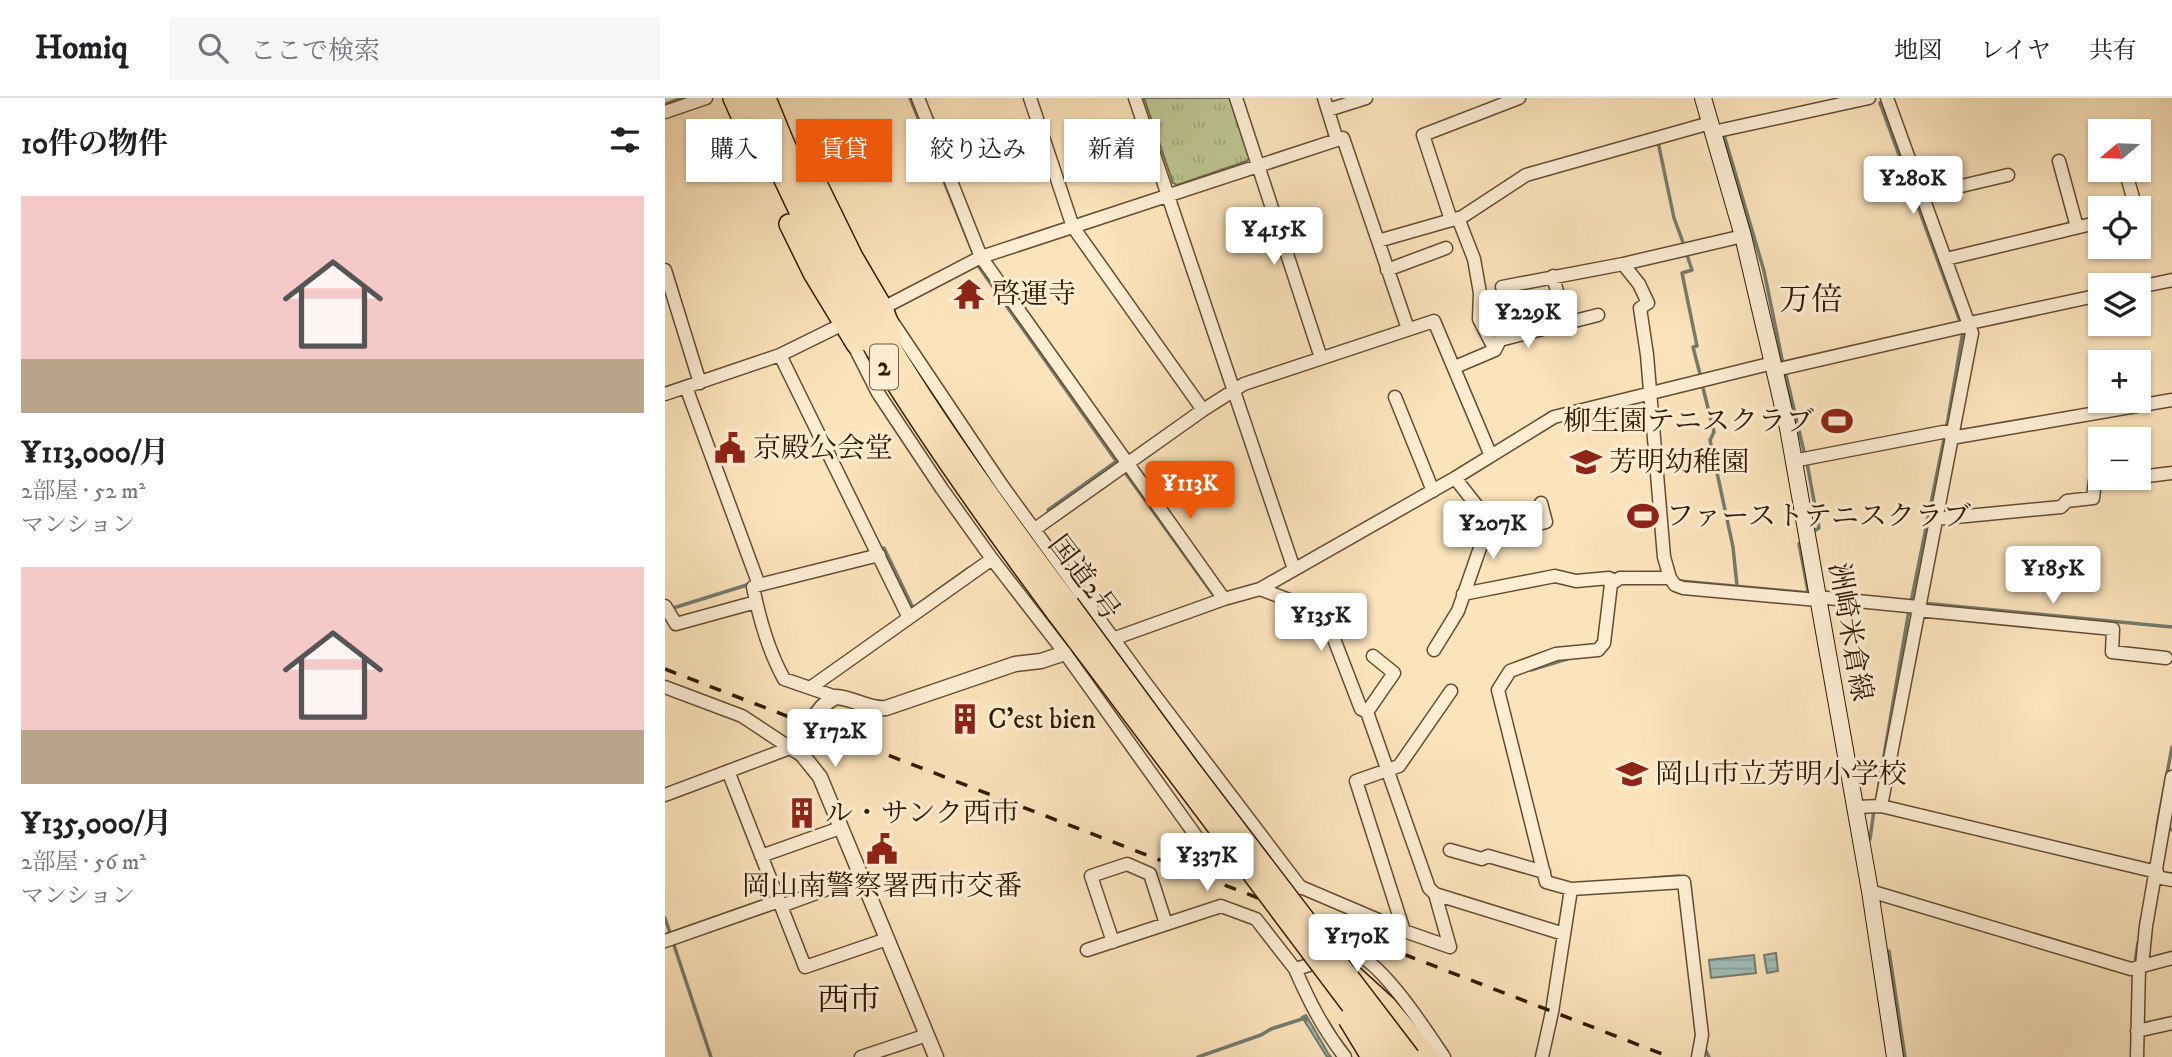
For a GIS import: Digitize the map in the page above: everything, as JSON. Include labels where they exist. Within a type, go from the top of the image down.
[{"type":"highway","points":[[733,98],[813,273],[843,324],[945,477],[999,536]]},
{"type":"highway","name":"国道2号","points":[[749,98],[804,225],[864,334],[945,461],[999,536],[1063,609],[1191,770],[1410,1057]]},
{"type":"highway","name":"国道2号","points":[[766,98],[817,216],[881,334],[917,392],[1170,767],[1390,1057]]},
{"type":"highway","points":[[779,98],[810,172],[853,257],[883,308],[917,392]]},
{"type":"highway","points":[[1307,945],[1329,989],[1371,1057]]},
{"type":"highway","points":[[1343,966],[1387,1006],[1429,1057]]},
{"type":"main road","name":"洲崎米倉線","points":[[1703,98],[1779,367],[1801,459],[1818,598],[1870,891],[1895,1057]]},
{"type":"street","points":[[665,112],[706,98]]},
{"type":"street","points":[[918,98],[978,259],[1123,465],[1224,599]]},
{"type":"street","points":[[1030,98],[1073,228],[1203,410]]},
{"type":"street","points":[[1135,98],[1294,569]]},
{"type":"street","points":[[1236,98],[1321,358]]},
{"type":"street","points":[[1337,140],[1326,104],[1366,98]]},
{"type":"street","points":[[1495,350],[1479,319],[1480,293],[1474,259],[1454,219],[1423,135],[1519,98]]},
{"type":"street","points":[[1378,240],[1454,219],[1526,175],[1712,127],[1868,98]]},
{"type":"street","points":[[1877,806],[1935,519],[1949,433],[1972,333],[1966,325],[1946,259],[1887,98]]},
{"type":"street","points":[[1301,888],[1114,639],[988,464],[883,308],[978,259],[1343,138],[1408,330]]},
{"type":"street","points":[[2059,161],[2077,227]]},
{"type":"street","points":[[1923,195],[2008,175]]},
{"type":"street","points":[[1946,259],[2088,225]]},
{"type":"street","points":[[1502,287],[1623,264],[1743,236]]},
{"type":"street","points":[[1387,270],[1446,248]]},
{"type":"street","points":[[1623,264],[1639,284],[1648,303],[1640,308],[1647,355],[1664,557],[1672,580]]},
{"type":"street","points":[[665,270],[700,383]]},
{"type":"street","points":[[1553,276],[1565,323]]},
{"type":"street","points":[[2151,285],[2172,281]]},
{"type":"street","points":[[877,552],[758,583],[753,587],[778,668],[784,679],[876,709],[886,708],[1014,664],[1041,661],[1114,639],[1224,599],[1260,589],[1433,491],[1554,417],[2088,298]]},
{"type":"street","points":[[1455,367],[1495,350],[1500,340],[1598,316]]},
{"type":"street","points":[[1035,529],[1123,465],[1244,384],[1434,321],[1491,456]]},
{"type":"street","points":[[665,394],[780,355],[843,324],[878,393],[992,559],[1065,653],[1206,849],[1450,947],[1435,894]]},
{"type":"street","points":[[780,355],[908,617]]},
{"type":"street","points":[[685,387],[758,583]]},
{"type":"street","points":[[1395,397],[1433,491]]},
{"type":"street","points":[[1801,459],[1949,433],[2172,400]]},
{"type":"street","points":[[2151,476],[2172,473]]},
{"type":"street","points":[[1434,650],[1458,611],[1488,525],[1484,515],[1455,478]]},
{"type":"street","points":[[1935,519],[2061,507],[2067,501],[2093,498],[2094,490]]},
{"type":"street","points":[[1483,538],[1546,522],[1541,503]]},
{"type":"street","points":[[810,688],[992,559]]},
{"type":"street","points":[[1463,594],[1555,576],[1576,581],[1609,578],[1615,581]]},
{"type":"street","points":[[1698,1057],[1702,1035],[1684,882],[1571,890],[1546,882],[1498,690],[1510,671],[1556,654],[1598,650],[1604,643],[1611,584],[1620,578],[1672,580],[1683,588],[1916,606],[2113,629],[2112,652],[2166,658]]},
{"type":"street","points":[[1260,589],[1324,613],[1361,709],[1367,712],[1429,888],[1435,894],[1564,934]]},
{"type":"street","points":[[667,609],[676,624],[756,602]]},
{"type":"street","points":[[1367,712],[1394,673],[1373,656]]},
{"type":"street","points":[[665,687],[742,716],[804,757],[820,777],[936,1057]]},
{"type":"street","points":[[1404,930],[1356,781],[1399,766],[1451,691]]},
{"type":"street","points":[[804,757],[808,732],[816,712],[836,697]]},
{"type":"street","points":[[665,795],[790,748]]},
{"type":"street","points":[[728,771],[805,967],[887,939]]},
{"type":"street","points":[[2137,1057],[2141,967],[2146,926],[2153,873],[2169,809],[2172,777]]},
{"type":"street","points":[[1855,807],[1877,806],[2153,873],[2172,880]]},
{"type":"street","points":[[761,856],[840,828]]},
{"type":"street","points":[[1450,850],[1482,859],[1488,856],[1544,872]]},
{"type":"street","points":[[1113,942],[1091,876],[1127,864],[1150,874],[1166,924]]},
{"type":"street","points":[[670,940],[860,877]]},
{"type":"street","points":[[1542,1057],[1552,1012],[1571,890]]},
{"type":"street","points":[[1870,891],[2131,969],[2172,958]]},
{"type":"street","points":[[1087,950],[1221,906],[1257,919],[1295,969],[1314,1012],[1345,1057]]},
{"type":"street","points":[[1295,969],[1353,954],[1372,962],[1444,1057]]},
{"type":"street","points":[[2137,1031],[2172,1023]]},
{"type":"street","points":[[862,1057],[927,1035]]},
{"type":"green space","points":[[1144,98],[1230,98],[1250,157],[1247,161],[1177,185],[1173,183],[1160,145],[1160,119],[1151,119]]},
{"type":"water","points":[[1776,953],[1778,971],[1767,973],[1764,955]]},
{"type":"water","points":[[1754,955],[1756,973],[1711,978],[1709,960]]},
{"type":"water","points":[[1306,1015],[1331,1057],[1327,1057],[1302,1017]]},
{"type":"waterway","points":[[665,104],[682,98]]},
{"type":"waterway","points":[[910,98],[979,267],[1119,465]]},
{"type":"waterway","points":[[1880,103],[1961,324]]},
{"type":"waterway","points":[[1724,135],[1764,271],[1783,364]]},
{"type":"waterway","points":[[1658,142],[1674,218],[1684,245]]},
{"type":"waterway","points":[[1686,252],[1692,270],[1682,273],[1697,346],[1693,347],[1700,374]]},
{"type":"waterway","points":[[1911,602],[1963,331]]},
{"type":"waterway","points":[[1785,371],[1805,456]]},
{"type":"waterway","points":[[1703,388],[1714,432],[1710,440],[1733,547],[1737,586]]},
{"type":"waterway","points":[[1048,510],[1117,461]]},
{"type":"waterway","points":[[1807,463],[1819,528],[1816,530]]},
{"type":"waterway","points":[[1124,471],[1212,593]]},
{"type":"waterway","points":[[1801,542],[1799,544],[1808,591]]},
{"type":"waterway","points":[[880,549],[884,548],[913,608],[969,568]]},
{"type":"waterway","points":[[1680,581],[1811,593]]},
{"type":"waterway","points":[[670,609],[750,584]]},
{"type":"waterway","points":[[1922,603],[2172,627]]},
{"type":"waterway","points":[[1876,802],[1909,610]]},
{"type":"waterway","points":[[1531,670],[1567,659]]},
{"type":"waterway","points":[[2159,828],[2157,827],[2172,747]]},
{"type":"waterway","points":[[1870,839],[1874,810]]},
{"type":"waterway","points":[[1653,878],[1679,876]]},
{"type":"waterway","points":[[665,918],[711,1057]]},
{"type":"waterway","points":[[2135,963],[2138,943]]},
{"type":"waterway","points":[[1889,951],[1905,1057]]},
{"type":"waterway","points":[[1198,1057],[1271,1029],[1305,1018],[1306,1020]]},
{"type":"waterway","points":[[1706,1051],[1709,1057]]},
{"type":"railway","points":[[665,669],[1670,1057]]},
{"type":"place","name":"啓運寺","points":[[969,294]]},
{"type":"place","name":"柳生園テニスクラブ","points":[[1837,421]]},
{"type":"place","name":"京殿公会堂","points":[[730,448]]},
{"type":"place","name":"芳明幼稚園","points":[[1586,462]]},
{"type":"place","name":"ファーストテニスクラブ","points":[[1643,516]]},
{"type":"place","name":"C'est bien","points":[[965,719]]},
{"type":"place","name":"岡山市立芳明小学校","points":[[1632,774]]},
{"type":"place","name":"ル・サンク西市","points":[[802,813]]},
{"type":"place","name":"岡山南警察署西市交番","points":[[882,849]]},
{"type":"district","name":"万倍","points":[[1811,301]]},
{"type":"district","name":"西市","points":[[849,1001]]}]
